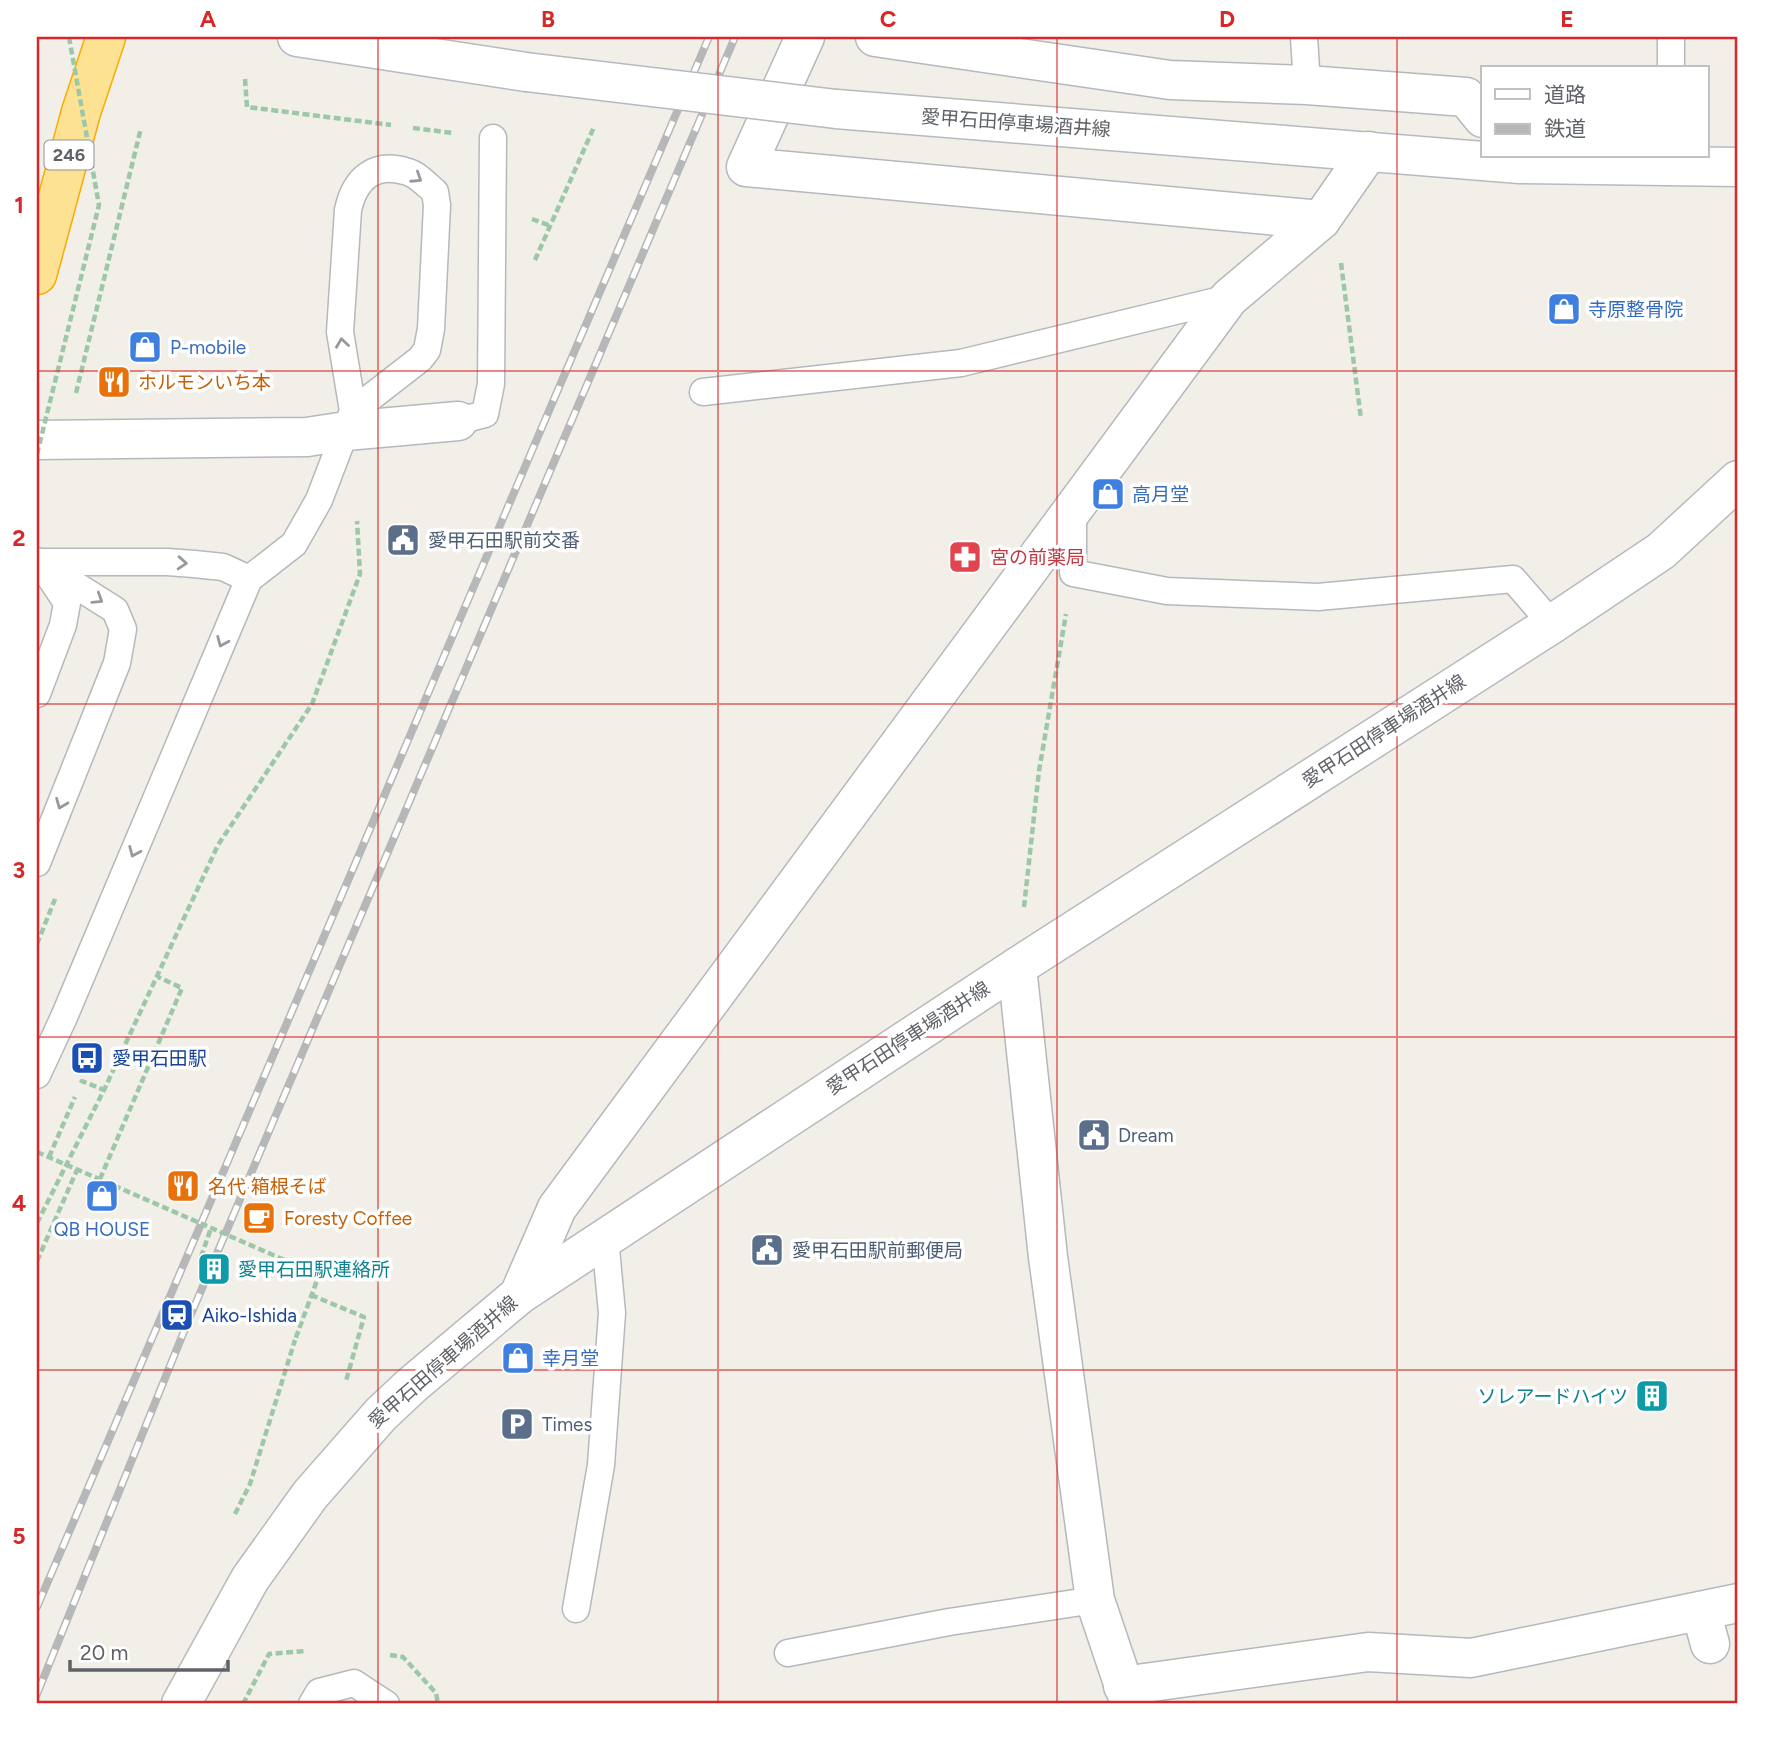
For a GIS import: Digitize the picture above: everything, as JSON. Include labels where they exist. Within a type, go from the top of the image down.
[{"type":"highway","name":"246","points":[[37,275],[81,112],[106,37]]},
{"type":"street","name":"愛甲石田停車場酒井線","points":[[297,37],[526,72],[836,109],[1481,158]]},
{"type":"street","points":[[805,37],[746,167],[1324,216]]},
{"type":"street","points":[[875,37],[1170,80],[1307,85],[1466,97],[1481,116]]},
{"type":"street","points":[[519,1295],[556,1208],[1229,298],[1324,216],[1369,150]]},
{"type":"street","name":"愛甲石田停車場酒井線","points":[[1487,158],[1672,161],[1738,167]]},
{"type":"street","points":[[37,440],[307,437],[349,421],[458,421]]},
{"type":"street","name":"愛甲石田停車場酒井線","points":[[181,1704],[250,1579],[310,1495],[381,1414],[519,1295],[1017,967],[1552,624],[1661,551],[1738,480]]},
{"type":"street","points":[[1017,967],[1048,1257],[1095,1600],[1127,1695],[1367,1652],[1471,1658],[1705,1627],[1738,1603]]},
{"type":"lane","points":[[1304,37],[1307,85]]},
{"type":"lane","points":[[1671,37],[1671,66]]},
{"type":"lane","points":[[458,421],[485,414],[491,384],[493,138]]},
{"type":"lane","points":[[37,1074],[64,1017],[249,579],[294,544],[319,500],[349,421],[340,332],[348,210],[352,192],[359,180],[372,173],[384,170],[410,172],[435,192],[437,205],[431,329],[427,351],[349,421]]},
{"type":"lane","points":[[703,392],[961,363],[1229,298]]},
{"type":"lane","points":[[1073,511],[1073,573],[1167,591],[1318,597],[1513,579],[1552,624]]},
{"type":"lane","points":[[38,562],[194,564],[223,567],[249,579]]},
{"type":"lane","points":[[37,694],[63,625],[67,603],[38,562]]},
{"type":"lane","points":[[37,863],[117,663],[123,629],[115,610],[38,562]]},
{"type":"lane","points":[[576,1609],[601,1465],[612,1313],[605,1238]]},
{"type":"lane","points":[[788,1653],[948,1622],[1095,1600]]},
{"type":"lane","points":[[312,1704],[318,1692],[354,1683],[384,1703]]},
{"type":"path","points":[[37,454],[99,205],[69,37]]},
{"type":"path","points":[[244,79],[247,107],[398,126]]},
{"type":"path","points":[[532,268],[598,117]]},
{"type":"path","points":[[411,127],[493,138]]},
{"type":"path","points":[[1324,216],[1336,230],[1360,419]]},
{"type":"path","points":[[1017,967],[1040,771],[1073,573]]},
{"type":"path","points":[[100,1179],[182,988],[158,977]]},
{"type":"path","points":[[49,1157],[82,1081],[104,1090]]},
{"type":"path","points":[[37,1152],[319,1275],[295,1340],[250,1484]]},
{"type":"path","points":[[37,1261],[77,1170]]},
{"type":"path","points":[[201,1256],[211,1228]]},
{"type":"path","points":[[311,1295],[364,1317]]},
{"type":"path","points":[[243,1704],[269,1654]]},
{"type":"railway","points":[[37,1607],[709,37]]},
{"type":"railway","points":[[37,1694],[189,1319],[735,37]]},
{"type":"place","name":"寺原整骨院","points":[[1564,309]]},
{"type":"place","name":"P-mobile","points":[[145,347]]},
{"type":"place","name":"ホルモンいち本","points":[[114,382]]},
{"type":"place","name":"高月堂","points":[[1108,494]]},
{"type":"place","name":"愛甲石田駅前交番","points":[[403,540]]},
{"type":"place","name":"宮の前薬局","points":[[965,557]]},
{"type":"place","name":"愛甲石田駅","points":[[87,1058]]},
{"type":"place","name":"Dream","points":[[1094,1135]]},
{"type":"place","name":"名代 箱根そば","points":[[183,1186]]},
{"type":"place","name":"QB HOUSE","points":[[102,1196]]},
{"type":"place","name":"Foresty Coffee","points":[[259,1218]]},
{"type":"place","name":"愛甲石田駅前郵便局","points":[[767,1250]]},
{"type":"place","name":"愛甲石田駅連絡所","points":[[214,1269]]},
{"type":"place","name":"Aiko-Ishida","points":[[177,1315]]},
{"type":"place","name":"幸月堂","points":[[518,1358]]},
{"type":"place","name":"ソレアードハイツ","points":[[1652,1396]]},
{"type":"place","name":"Times","points":[[517,1424]]}]
